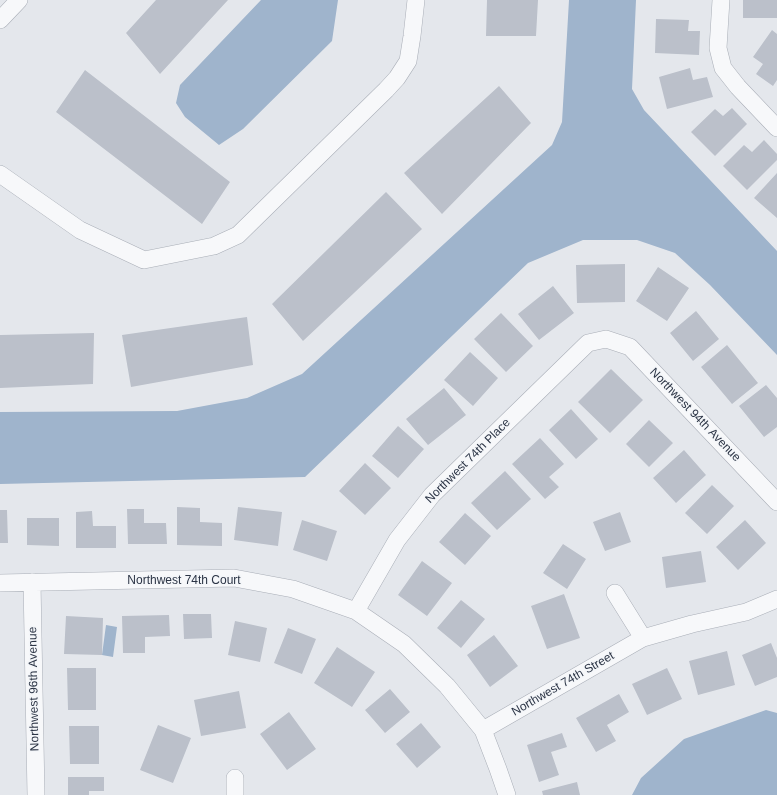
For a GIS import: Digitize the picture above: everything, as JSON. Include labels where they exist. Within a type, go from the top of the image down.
[{"type":"street","points":[[0,20],[19,0]]},
{"type":"street","points":[[0,174],[80,230],[144,260],[214,246],[238,235],[397,78],[408,61],[416,0]]},
{"type":"street","points":[[721,0],[718,48],[723,68],[738,87],[777,128]]},
{"type":"street","name":"Northwest 94th Avenue","points":[[606,339],[630,347],[777,502]]},
{"type":"street","name":"Northwest 74th Place","points":[[356,611],[397,540],[432,495],[588,343],[606,339]]},
{"type":"street","name":"Northwest 74th Court","points":[[0,583],[234,578],[293,589],[356,611],[410,650],[447,686],[483,730],[507,795]]},
{"type":"street","name":"Northwest 96th Avenue","points":[[32,582],[36,795]]},
{"type":"street","points":[[615,592],[643,638]]},
{"type":"street","name":"Northwest 74th Street","points":[[483,730],[643,638],[692,624],[746,612],[777,599]]},
{"type":"street","points":[[235,778],[235,795]]},
{"type":"water","points":[[261,0],[338,0],[332,41],[243,129],[219,145],[185,117],[176,103],[180,85]]},
{"type":"water","points":[[569,0],[636,0],[632,89],[644,110],[777,251],[777,355],[710,285],[675,253],[637,240],[583,240],[528,263],[305,477],[0,484],[0,412],[177,411],[247,398],[302,374],[552,145],[562,122]]},
{"type":"water","points":[[106,625],[117,627],[113,657],[102,655]]},
{"type":"water","points":[[766,710],[777,713],[777,795],[632,795],[641,778],[684,739]]},
{"type":"building","points":[[156,0],[228,0],[160,74],[126,33]]},
{"type":"building","points":[[487,0],[538,0],[536,36],[486,36]]},
{"type":"building","points":[[743,0],[777,0],[777,18],[743,18]]},
{"type":"building","points":[[656,19],[689,20],[688,31],[700,31],[699,55],[655,53]]},
{"type":"building","points":[[772,30],[777,34],[777,80],[773,86],[756,74],[763,64],[753,57]]},
{"type":"building","points":[[690,68],[693,80],[707,77],[713,97],[667,109],[659,77]]},
{"type":"building","points":[[85,70],[230,182],[202,224],[56,112]]},
{"type":"building","points":[[499,86],[531,123],[442,214],[404,173]]},
{"type":"building","points":[[732,108],[747,124],[715,156],[691,132],[715,109],[723,116]]},
{"type":"building","points":[[764,140],[777,154],[777,160],[747,190],[723,166],[744,145],[752,152]]},
{"type":"building","points":[[777,173],[777,218],[754,198]]},
{"type":"building","points":[[386,192],[422,229],[303,341],[272,304]]},
{"type":"building","points":[[625,264],[625,302],[577,303],[576,265]]},
{"type":"building","points":[[658,267],[689,288],[667,321],[636,301]]},
{"type":"building","points":[[553,286],[574,313],[539,340],[518,314]]},
{"type":"building","points":[[696,311],[719,339],[693,361],[670,333]]},
{"type":"building","points":[[501,313],[533,346],[506,372],[474,339]]},
{"type":"building","points":[[247,317],[253,365],[131,387],[122,335]]},
{"type":"building","points":[[94,333],[93,384],[0,388],[0,335]]},
{"type":"building","points":[[727,345],[758,383],[732,404],[701,367]]},
{"type":"building","points":[[470,352],[498,378],[473,406],[444,380]]},
{"type":"building","points":[[611,369],[643,400],[610,433],[578,402]]},
{"type":"building","points":[[766,385],[777,398],[777,427],[764,437],[739,406]]},
{"type":"building","points":[[444,388],[466,415],[428,445],[406,419]]},
{"type":"building","points":[[571,409],[598,439],[576,459],[549,430]]},
{"type":"building","points":[[649,420],[673,443],[649,467],[626,444]]},
{"type":"building","points":[[398,426],[424,449],[398,478],[372,456]]},
{"type":"building","points":[[540,438],[564,464],[549,477],[559,487],[545,499],[512,464]]},
{"type":"building","points":[[684,450],[706,475],[676,503],[653,478]]},
{"type":"building","points":[[365,463],[391,488],[365,515],[339,491]]},
{"type":"building","points":[[505,471],[531,499],[497,530],[471,503]]},
{"type":"building","points":[[712,485],[734,506],[707,534],[685,513]]},
{"type":"building","points":[[177,507],[200,508],[200,522],[222,523],[222,546],[177,545]]},
{"type":"building","points":[[238,507],[282,512],[278,546],[234,540]]},
{"type":"building","points":[[127,509],[144,509],[144,523],[166,523],[167,544],[128,544]]},
{"type":"building","points":[[0,510],[7,510],[8,543],[0,543]]},
{"type":"building","points":[[92,511],[93,526],[116,526],[116,548],[76,548],[76,512]]},
{"type":"building","points":[[620,512],[631,542],[605,551],[593,522]]},
{"type":"building","points":[[465,513],[491,536],[465,565],[439,542]]},
{"type":"building","points":[[27,518],[59,518],[59,546],[27,545]]},
{"type":"building","points":[[302,520],[337,531],[327,561],[293,550]]},
{"type":"building","points":[[745,520],[766,543],[738,570],[716,547]]},
{"type":"building","points":[[563,544],[586,559],[567,589],[543,573]]},
{"type":"building","points":[[701,551],[706,582],[666,588],[662,557]]},
{"type":"building","points":[[422,561],[452,583],[427,616],[398,595]]},
{"type":"building","points":[[564,594],[580,638],[547,649],[531,606]]},
{"type":"building","points":[[461,600],[485,619],[461,648],[437,628]]},
{"type":"building","points":[[183,614],[211,614],[212,638],[184,639]]},
{"type":"building","points":[[169,615],[170,636],[145,637],[145,653],[123,653],[122,616]]},
{"type":"building","points":[[66,616],[103,618],[102,655],[64,654]]},
{"type":"building","points":[[235,621],[267,628],[260,662],[228,655]]},
{"type":"building","points":[[288,628],[316,639],[302,674],[274,663]]},
{"type":"building","points":[[494,635],[518,666],[490,687],[467,655]]},
{"type":"building","points":[[771,643],[777,658],[777,677],[755,686],[742,655]]},
{"type":"building","points":[[337,647],[375,672],[352,707],[314,683]]},
{"type":"building","points":[[727,651],[735,685],[698,695],[689,661]]},
{"type":"building","points":[[67,668],[96,668],[96,710],[68,710]]},
{"type":"building","points":[[667,668],[682,699],[647,715],[632,684]]},
{"type":"building","points":[[390,689],[410,712],[385,733],[365,710]]},
{"type":"building","points":[[239,691],[246,728],[201,736],[194,700]]},
{"type":"building","points":[[619,694],[629,712],[607,725],[616,741],[596,752],[576,718]]},
{"type":"building","points":[[289,712],[316,749],[287,770],[260,734]]},
{"type":"building","points":[[421,723],[441,747],[417,768],[396,744]]},
{"type":"building","points":[[158,725],[191,738],[173,783],[140,770]]},
{"type":"building","points":[[69,726],[99,726],[99,764],[70,764]]},
{"type":"building","points":[[562,733],[567,747],[551,752],[559,775],[539,782],[527,745]]},
{"type":"building","points":[[68,777],[104,777],[104,791],[89,791],[89,795],[68,795]]},
{"type":"building","points":[[577,782],[580,795],[543,795],[542,791]]}]
